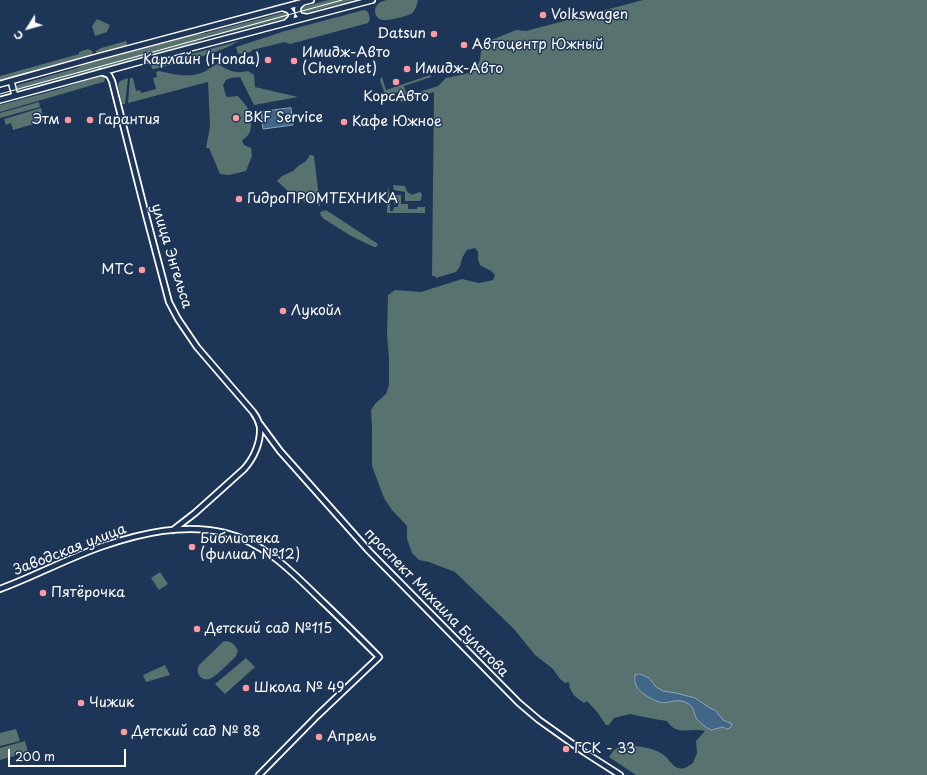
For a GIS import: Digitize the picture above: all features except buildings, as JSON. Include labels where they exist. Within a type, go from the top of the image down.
[{"type":"main road","points":[[0,100],[372,0]]},
{"type":"main road","points":[[309,1],[299,6],[297,11],[300,16],[303,17],[312,16]]},
{"type":"main road","points":[[0,84],[309,1]]},
{"type":"main road","points":[[277,9],[287,8],[292,14],[289,21],[280,25]]},
{"type":"main road","points":[[11,81],[15,96]]},
{"type":"street","name":"улица Энгельса","points":[[101,72],[109,75],[112,81],[156,256],[167,295],[173,310],[197,347],[253,412],[258,422]]},
{"type":"street","name":"Заводская улица","points":[[173,530],[201,508],[238,475],[253,458],[260,426],[258,422]]},
{"type":"street","name":"проспект Михаила Булатова","points":[[258,422],[280,451],[369,551],[519,703],[539,720],[620,775]]},
{"type":"street","name":"Заводская улица","points":[[0,589],[103,546],[144,535],[173,530],[194,529],[226,533],[268,552],[296,576],[379,657],[317,716],[259,775]]},
{"type":"green space","points":[[328,0],[354,0],[305,13],[301,12],[300,10],[303,7]]},
{"type":"green space","points":[[387,0],[418,0],[416,8],[411,14],[383,20],[376,16],[375,11],[380,2]]},
{"type":"green space","points":[[643,0],[927,0],[927,775],[636,775],[609,757],[613,751],[621,745],[652,749],[663,755],[676,767],[682,768],[693,763],[697,753],[696,741],[705,731],[675,729],[667,721],[630,714],[614,718],[609,725],[606,725],[587,701],[584,703],[578,699],[570,689],[569,682],[565,683],[553,669],[535,655],[514,629],[455,572],[429,562],[419,560],[412,553],[407,539],[407,526],[392,510],[384,498],[372,466],[371,410],[386,394],[389,385],[387,335],[388,295],[395,290],[421,292],[462,279],[479,283],[493,280],[495,275],[480,265],[478,252],[475,248],[467,250],[456,272],[436,278],[435,276],[432,276],[434,92],[401,102],[398,92],[387,95],[385,94],[380,80],[381,78],[382,77],[386,90],[430,75],[431,77],[404,86],[407,96],[438,86],[446,78],[472,71],[477,67],[480,60],[481,51],[489,41],[516,30],[526,31]]},
{"type":"green space","points":[[365,10],[368,12],[370,19],[368,23],[290,44],[285,42],[252,50],[251,52],[238,54],[236,47],[285,31]]},
{"type":"green space","points":[[285,12],[288,14],[287,18],[207,38],[163,53],[88,73],[78,74],[19,90],[16,88],[18,85],[77,68],[84,64],[191,35],[206,33]]},
{"type":"green space","points":[[97,19],[110,25],[107,32],[95,36],[92,26]]},
{"type":"green space","points":[[126,41],[128,47],[98,55],[96,53],[96,51],[101,48]]},
{"type":"green space","points":[[239,41],[209,54],[152,69],[151,65]]},
{"type":"green space","points":[[88,49],[93,53],[90,57],[0,82],[0,76],[79,54],[79,52]]},
{"type":"green space","points":[[218,64],[233,71],[248,71],[254,75],[255,87],[298,97],[254,105],[240,77],[226,80],[223,85],[226,96],[238,96],[249,111],[251,119],[251,130],[242,141],[244,145],[251,148],[252,156],[246,171],[229,175],[220,174],[209,148],[206,148],[210,127],[208,82],[128,103],[130,78],[133,78],[136,91],[140,90],[141,93],[156,89],[153,78],[157,77],[156,72],[159,71],[180,75],[190,75],[203,72]]},
{"type":"green space","points":[[101,76],[105,79],[104,82],[0,112],[0,105]]},
{"type":"green space","points":[[128,78],[125,104],[122,104],[118,85],[120,81]]},
{"type":"green space","points":[[39,102],[40,107],[0,118],[0,113]]},
{"type":"green space","points":[[41,108],[44,121],[13,130],[11,123],[6,125],[4,119]]},
{"type":"green space","points":[[310,155],[314,156],[320,206],[315,201],[306,203],[291,194],[277,181],[282,176],[293,171],[306,161]]},
{"type":"green space","points":[[393,185],[405,186],[407,191],[411,194],[420,192],[422,194],[421,200],[405,201],[405,192],[394,190]]},
{"type":"green space","points":[[388,186],[390,211],[393,211],[394,207],[398,207],[398,204],[394,204],[394,196],[401,195],[401,204],[408,204],[408,209],[425,207],[425,213],[387,213]]},
{"type":"green space","points":[[326,210],[378,244],[376,247],[351,236],[324,219],[320,212]]},
{"type":"green space","points":[[160,572],[168,584],[159,590],[151,578]]},
{"type":"green space","points":[[224,641],[234,645],[238,651],[236,656],[215,676],[209,679],[203,679],[198,673],[199,665]]},
{"type":"green space","points":[[246,658],[255,667],[225,694],[215,684]]},
{"type":"green space","points":[[165,665],[170,675],[146,682],[143,675]]},
{"type":"green space","points":[[16,729],[20,741],[0,746],[0,733]]},
{"type":"green space","points":[[25,741],[28,752],[0,760],[0,748]]},
{"type":"water","points":[[291,108],[293,125],[263,129],[261,112]]},
{"type":"water","points":[[640,674],[649,678],[656,687],[663,691],[695,698],[715,710],[723,720],[732,724],[730,728],[727,729],[723,727],[711,730],[696,718],[693,708],[683,701],[662,703],[648,697],[639,690],[636,685],[635,675]]},
{"type":"tram line","points":[[0,94],[342,0]]},
{"type":"place","name":"Volkswagen","points":[[543,15]]},
{"type":"place","name":"Datsun","points":[[434,34]]},
{"type":"place","name":"Автоцентр Южный","points":[[464,45]]},
{"type":"place","name":"Карлайн (Honda)","points":[[268,60]]},
{"type":"place","name":"Имидж-Авто (Chevrolet)","points":[[294,61]]},
{"type":"place","name":"Имидж-Авто","points":[[407,69]]},
{"type":"place","name":"КорсАвто","points":[[396,82]]},
{"type":"place","name":"BKF Service","points":[[236,118]]},
{"type":"place","name":"Этм","points":[[68,120]]},
{"type":"place","name":"Гарантия","points":[[90,120]]},
{"type":"place","name":"Кафе Южное","points":[[344,122]]},
{"type":"place","name":"ГидроПРОМТЕХНИКА","points":[[239,199]]},
{"type":"place","name":"МТС","points":[[142,270]]},
{"type":"place","name":"Лукойл","points":[[283,311]]},
{"type":"place","name":"Библиотека (филиал №12)","points":[[192,547]]},
{"type":"place","name":"Пятёрочка","points":[[43,593]]},
{"type":"place","name":"Детский сад №115","points":[[197,629]]},
{"type":"place","name":"Школа № 49","points":[[246,688]]},
{"type":"place","name":"Чижик","points":[[81,703]]},
{"type":"place","name":"Детский сад № 88","points":[[124,732]]},
{"type":"place","name":"Апрель","points":[[319,737]]},
{"type":"place","name":"ГСК - 33","points":[[566,749]]}]
